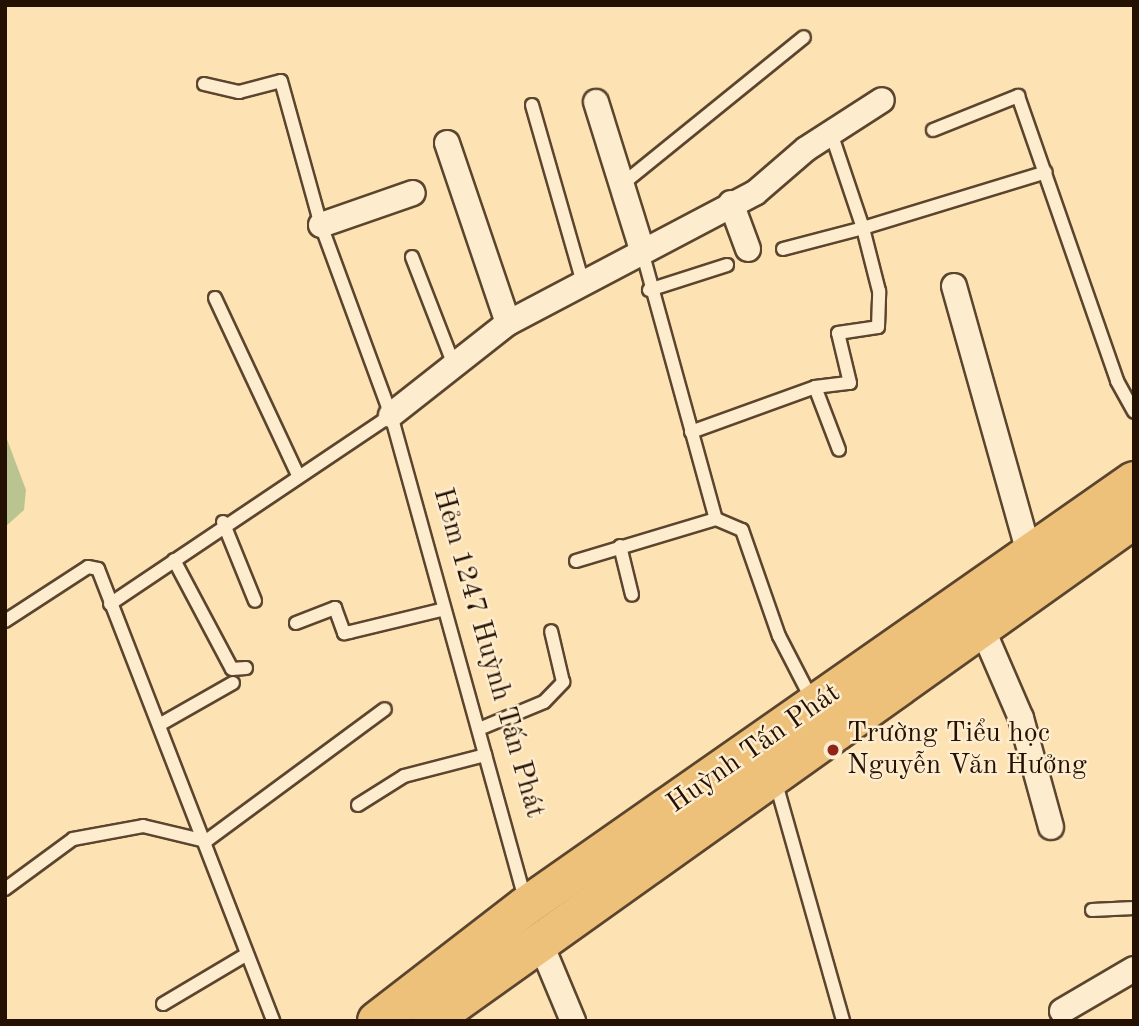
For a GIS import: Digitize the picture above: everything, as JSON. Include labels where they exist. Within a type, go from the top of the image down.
[{"type":"main road","name":"Huỳnh Tấn Phát","points":[[430,1021],[540,942],[765,762],[816,707],[1029,553],[1134,481]]},
{"type":"main road","name":"Huỳnh Tấn Phát","points":[[377,1021],[526,906],[982,628],[1134,519]]},
{"type":"street","points":[[391,415],[455,369],[508,323],[768,185],[831,133],[882,100]]},
{"type":"street","points":[[596,102],[625,183],[642,250]]},
{"type":"street","points":[[447,143],[508,323]]},
{"type":"street","points":[[321,225],[413,193]]},
{"type":"street","points":[[731,203],[748,249]]},
{"type":"street","points":[[954,286],[1029,553]]},
{"type":"street","points":[[982,628],[1021,718],[1051,827]]},
{"type":"street","points":[[540,942],[573,1021]]},
{"type":"street","points":[[1062,1011],[1134,969]]},
{"type":"lane","points":[[625,183],[804,37]]},
{"type":"lane","name":"Hẻm 1247 Huỳnh Tấn Phát","points":[[204,85],[239,92],[281,81],[321,225],[391,415],[441,610],[479,729],[526,906]]},
{"type":"lane","points":[[933,130],[1018,96],[1117,381],[1134,412]]},
{"type":"lane","points":[[532,106],[583,283]]},
{"type":"lane","points":[[691,432],[815,387],[850,383],[838,332],[878,327],[879,291],[863,228],[831,133]]},
{"type":"lane","points":[[783,249],[863,228],[1046,172]]},
{"type":"lane","points":[[642,250],[649,290],[716,519]]},
{"type":"lane","points":[[412,257],[455,369]]},
{"type":"lane","points":[[649,290],[727,265]]},
{"type":"lane","points":[[215,298],[298,473]]},
{"type":"lane","points":[[815,387],[839,450]]},
{"type":"lane","points":[[110,604],[223,522],[391,415]]},
{"type":"lane","points":[[576,561],[716,519],[742,530],[779,636],[816,707]]},
{"type":"lane","points":[[223,522],[255,601]]},
{"type":"lane","points":[[620,546],[632,595]]},
{"type":"lane","points":[[174,560],[232,669],[246,668]]},
{"type":"lane","points":[[5,621],[94,564],[206,841],[244,956],[273,1021]]},
{"type":"lane","points":[[296,623],[335,608],[344,633],[441,610]]},
{"type":"lane","points":[[479,729],[544,702],[559,688],[565,670],[551,632]]},
{"type":"lane","points":[[159,725],[233,683]]},
{"type":"lane","points":[[5,889],[73,839],[143,826],[206,841],[386,709]]},
{"type":"lane","points":[[358,805],[404,776],[485,755]]},
{"type":"lane","points":[[765,762],[843,1021]]},
{"type":"lane","points":[[1092,910],[1134,908]]},
{"type":"lane","points":[[163,1004],[244,956]]},
{"type":"green space","points":[[5,434],[26,490],[24,510],[5,527]]},
{"type":"place","name":"Trường Tiểu học Nguyễn Văn Hưởng","points":[[833,750]]}]
